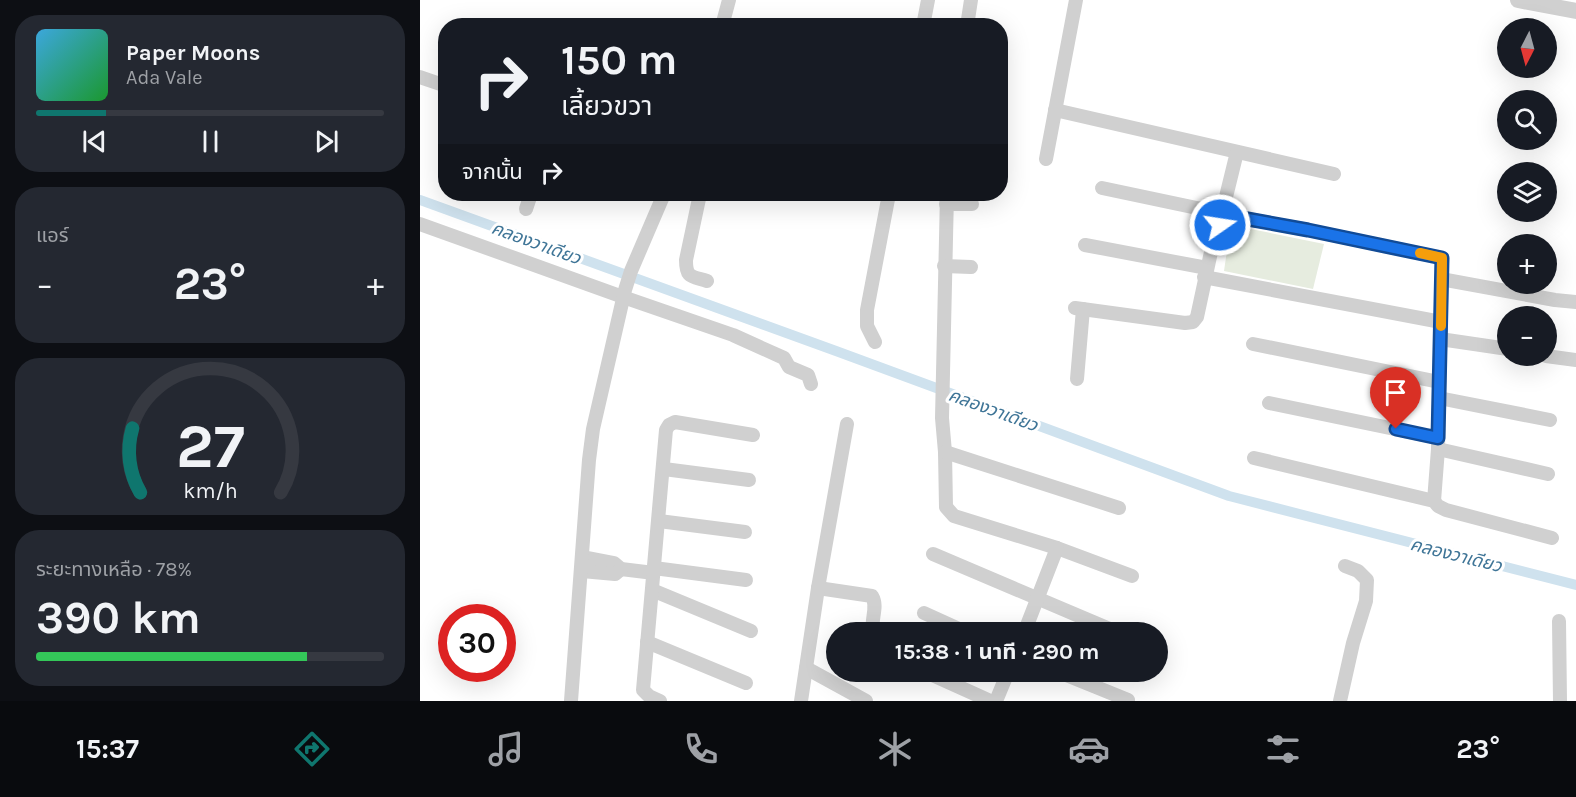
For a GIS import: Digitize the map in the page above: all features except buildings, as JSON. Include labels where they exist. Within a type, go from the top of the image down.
[{"type":"street","points":[[724,18],[729,0]]},
{"type":"street","points":[[925,18],[928,0]]},
{"type":"street","points":[[968,18],[971,0]]},
{"type":"street","points":[[1046,159],[1076,0]]},
{"type":"street","points":[[1522,0],[1576,11]]},
{"type":"street","points":[[420,77],[438,83]]},
{"type":"street","points":[[1055,110],[1334,174]]},
{"type":"street","points":[[1077,379],[1079,309],[1185,323],[1193,322],[1197,317],[1237,152]]},
{"type":"street","points":[[1102,188],[1442,258],[1438,443],[1434,501]]},
{"type":"street","points":[[526,209],[529,201]]},
{"type":"street","points":[[571,701],[593,429],[624,294],[631,271],[661,201]]},
{"type":"street","points":[[699,201],[686,270],[690,276],[707,281]]},
{"type":"street","points":[[875,342],[867,326],[867,310],[888,201]]},
{"type":"street","points":[[946,201],[942,418],[946,507],[954,516],[1058,549],[1132,576]]},
{"type":"street","points":[[956,201],[972,204]]},
{"type":"street","points":[[420,224],[624,294],[750,342],[784,358],[789,367],[808,375],[811,384]]},
{"type":"street","points":[[1084,245],[1441,322]]},
{"type":"street","points":[[944,266],[971,267]]},
{"type":"street","points":[[1442,279],[1576,303]]},
{"type":"street","points":[[1440,339],[1497,348]]},
{"type":"street","points":[[1252,344],[1439,382]]},
{"type":"street","points":[[1557,357],[1576,360]]},
{"type":"street","points":[[1439,398],[1550,420]]},
{"type":"street","points":[[1269,403],[1438,443],[1548,474]]},
{"type":"street","points":[[660,701],[643,690],[666,430],[675,422],[753,435]]},
{"type":"street","points":[[801,701],[846,424]]},
{"type":"street","points":[[945,452],[1119,508]]},
{"type":"street","points":[[1254,458],[1434,501],[1446,510],[1552,538]]},
{"type":"street","points":[[664,470],[748,480]]},
{"type":"street","points":[[659,520],[745,532]]},
{"type":"street","points":[[1027,622],[1058,549]]},
{"type":"street","points":[[933,554],[1092,622]]},
{"type":"street","points":[[582,564],[614,563],[621,569],[746,580]]},
{"type":"street","points":[[1340,701],[1365,601],[1367,580],[1358,571],[1345,566]]},
{"type":"street","points":[[818,588],[872,596],[875,605],[873,622]]},
{"type":"street","points":[[652,590],[751,631]]},
{"type":"street","points":[[924,614],[943,622]]},
{"type":"street","points":[[1559,621],[1560,701]]},
{"type":"street","points":[[647,642],[746,683]]},
{"type":"street","points":[[806,668],[866,701]]},
{"type":"street","points":[[948,682],[990,701]]},
{"type":"street","points":[[996,701],[1004,682]]},
{"type":"street","points":[[1084,682],[1128,700]]},
{"type":"shaded area","points":[[1246,228],[1324,244],[1313,289],[1224,271],[1229,237],[1235,231]]},
{"type":"waterway","name":"คลองวาเดียว","points":[[420,200],[1229,496],[1576,585]]},
{"type":"slow traffic","points":[[1420,253],[1442,258],[1441,326]]},
{"type":"route","points":[[1220,225],[1226,224],[1231,216],[1442,258],[1438,438],[1396,429]]}]
